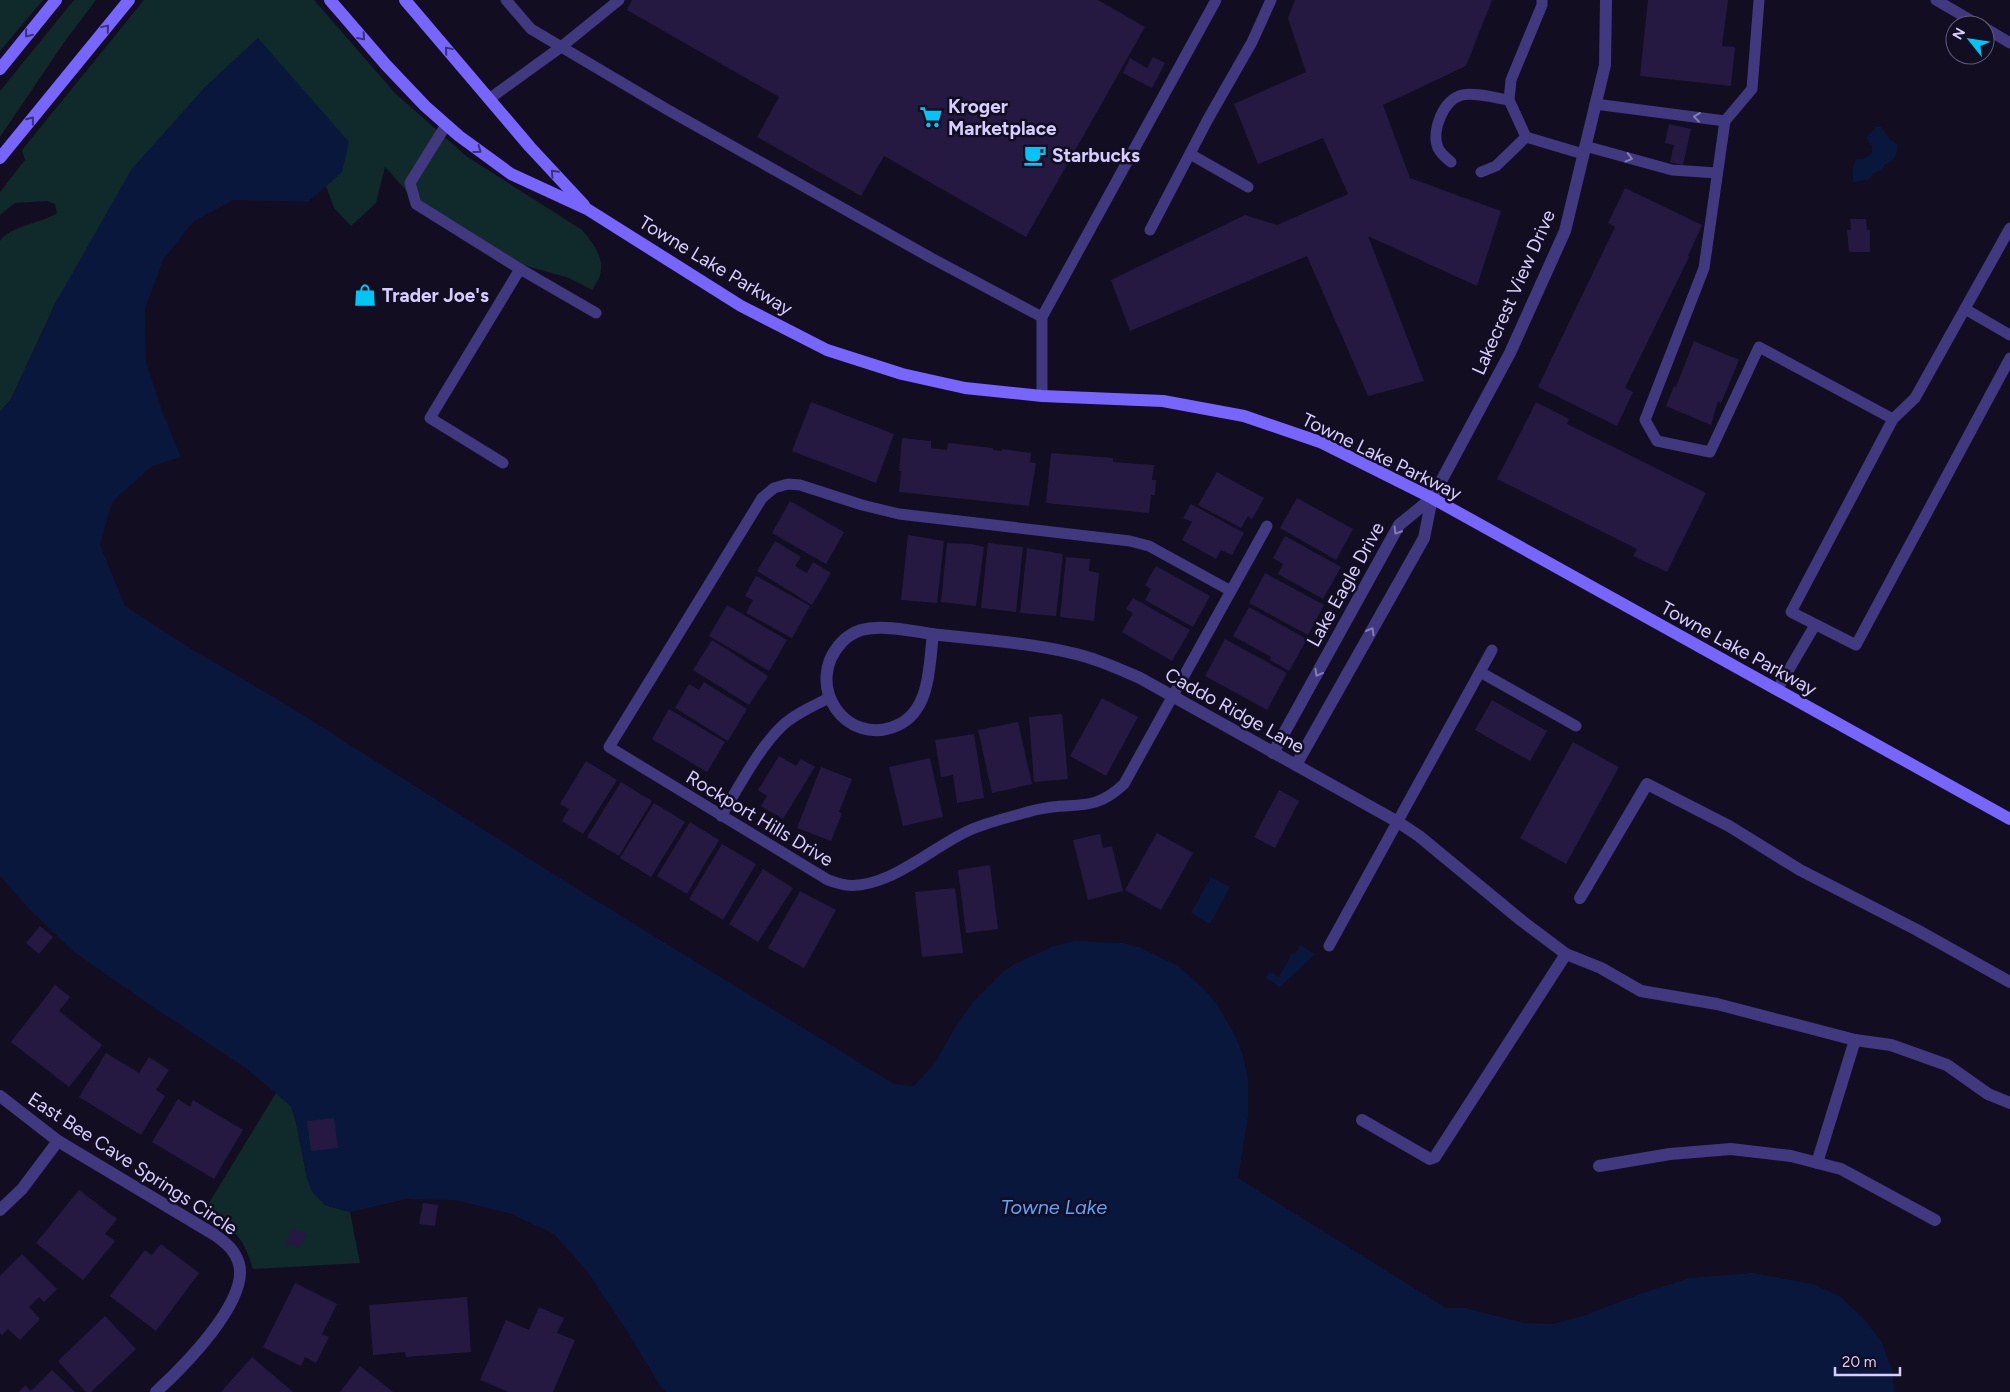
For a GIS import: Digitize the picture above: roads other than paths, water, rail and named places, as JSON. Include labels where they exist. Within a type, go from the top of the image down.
[{"type":"street","points":[[0,69],[56,0]]},
{"type":"street","points":[[0,158],[129,0]]},
{"type":"street","name":"Towne Lake Parkway","points":[[330,0],[424,106],[511,174],[587,209],[741,306],[827,350],[902,374],[956,386],[1042,396],[1163,400],[1244,416],[1320,442],[1432,498],[2010,819]]},
{"type":"street","name":"Towne Lake Parkway","points":[[405,0],[489,99],[587,209]]},
{"type":"street","name":"Lakecrest View Drive","points":[[1432,498],[1510,353],[1565,231],[1605,65],[1606,0]]},
{"type":"street","points":[[1296,765],[1424,538],[1432,498]]},
{"type":"street","name":"Lake Eagle Drive","points":[[1273,753],[1399,525],[1432,498]]},
{"type":"street","name":"Caddo Ridge Lane","points":[[828,698],[825,677],[830,659],[842,641],[861,630],[882,628],[1038,646],[1077,654],[1112,666],[1172,696],[1398,822],[1419,836],[1522,921],[1566,954],[1601,968],[1641,991],[1717,1004],[1854,1040],[1891,1045],[1947,1065],[1988,1094],[2010,1103]]},
{"type":"street","points":[[828,698],[841,717],[857,727],[880,730],[899,725],[917,710],[927,688],[933,634]]},
{"type":"street","points":[[1580,898],[1648,784],[1729,826],[1800,870],[1917,930],[2010,982]]},
{"type":"street","points":[[1362,1120],[1430,1159],[1435,1157],[1566,954]]},
{"type":"street","points":[[1817,1163],[1854,1040]]},
{"type":"street","name":"East Bee Cave Springs Circle","points":[[0,1096],[58,1141],[215,1235],[231,1247],[239,1265],[238,1288],[232,1304],[213,1330],[170,1379],[156,1392]]},
{"type":"street","points":[[0,1210],[22,1189],[58,1141]]},
{"type":"street","points":[[1599,1166],[1670,1154],[1731,1149],[1791,1156],[1841,1169],[1935,1220]]},
{"type":"lane","points":[[506,0],[531,29],[560,47],[933,259],[1042,317]]},
{"type":"lane","points":[[489,99],[560,47],[619,0]]},
{"type":"lane","points":[[1042,396],[1042,317],[1216,0]]},
{"type":"lane","points":[[1150,230],[1252,42],[1271,0]]},
{"type":"lane","points":[[1526,137],[1509,100],[1511,80],[1542,5],[1542,0]]},
{"type":"lane","points":[[1759,0],[1752,88],[1725,121],[1704,268],[1645,420],[1657,441],[1710,452],[1759,347],[1893,419]]},
{"type":"lane","points":[[1936,0],[1962,15]]},
{"type":"lane","points":[[1995,34],[2010,43]]},
{"type":"lane","points":[[1451,162],[1443,156],[1438,147],[1436,137],[1440,118],[1450,102],[1462,95],[1509,100]]},
{"type":"lane","points":[[1595,104],[1725,121]]},
{"type":"lane","points":[[446,125],[410,183],[416,204],[520,269],[596,313]]},
{"type":"lane","points":[[1526,137],[1672,170],[1717,173]]},
{"type":"lane","points":[[1481,172],[1496,166],[1526,137]]},
{"type":"lane","points":[[1190,154],[1248,187]]},
{"type":"lane","points":[[2010,228],[1915,398],[1893,419],[1791,612],[1856,645],[2010,358]]},
{"type":"lane","points":[[503,463],[430,418],[520,269]]},
{"type":"lane","points":[[1965,309],[2010,335]]},
{"type":"lane","name":"Rockport Hills Drive","points":[[1230,591],[1149,546],[1130,541],[899,514],[862,505],[800,485],[788,484],[774,488],[762,498],[609,747],[828,880],[846,885],[865,885],[892,875],[969,830],[1041,809],[1093,804],[1111,796],[1124,784],[1267,526]]},
{"type":"lane","points":[[1777,690],[1815,625]]},
{"type":"lane","points":[[1329,946],[1492,650]]},
{"type":"lane","points":[[1480,672],[1576,726]]},
{"type":"lane","points":[[721,816],[767,744],[783,726],[804,710],[828,698]]},
{"type":"water","name":"Towne Lake","points":[[258,38],[349,142],[342,172],[308,202],[233,200],[193,222],[163,260],[145,309],[146,363],[162,411],[181,457],[152,466],[112,502],[100,545],[125,606],[188,647],[287,705],[566,882],[894,1084],[914,1086],[935,1063],[956,1026],[973,1002],[1004,971],[1013,965],[1053,946],[1076,941],[1122,943],[1139,947],[1178,966],[1202,987],[1216,1003],[1235,1035],[1243,1056],[1248,1081],[1248,1116],[1238,1178],[1446,1308],[1465,1308],[1524,1323],[1554,1324],[1586,1315],[1640,1294],[1690,1278],[1752,1273],[1813,1284],[1841,1297],[1865,1320],[1881,1341],[1892,1369],[1894,1392],[666,1392],[660,1386],[631,1337],[587,1271],[554,1234],[509,1213],[455,1200],[406,1199],[350,1212],[325,1205],[312,1192],[307,1178],[291,1106],[246,1068],[74,952],[29,909],[0,876],[0,412],[11,399],[56,302],[131,170],[205,87]]},
{"type":"water","points":[[1876,127],[1881,127],[1889,139],[1897,144],[1896,154],[1891,162],[1884,165],[1883,170],[1873,173],[1868,181],[1865,179],[1854,183],[1853,171],[1856,159],[1863,159],[1872,154],[1872,146],[1866,138]]},
{"type":"water","points":[[1211,877],[1230,887],[1210,924],[1191,913]]},
{"type":"water","points":[[1300,945],[1315,954],[1280,987],[1266,978],[1269,972],[1279,977],[1292,953],[1295,954]]},
{"type":"place","name":"Kroger Marketplace","points":[[931,117]]},
{"type":"place","name":"Starbucks","points":[[1035,155]]},
{"type":"place","name":"Trader Joe's","points":[[365,295]]}]
